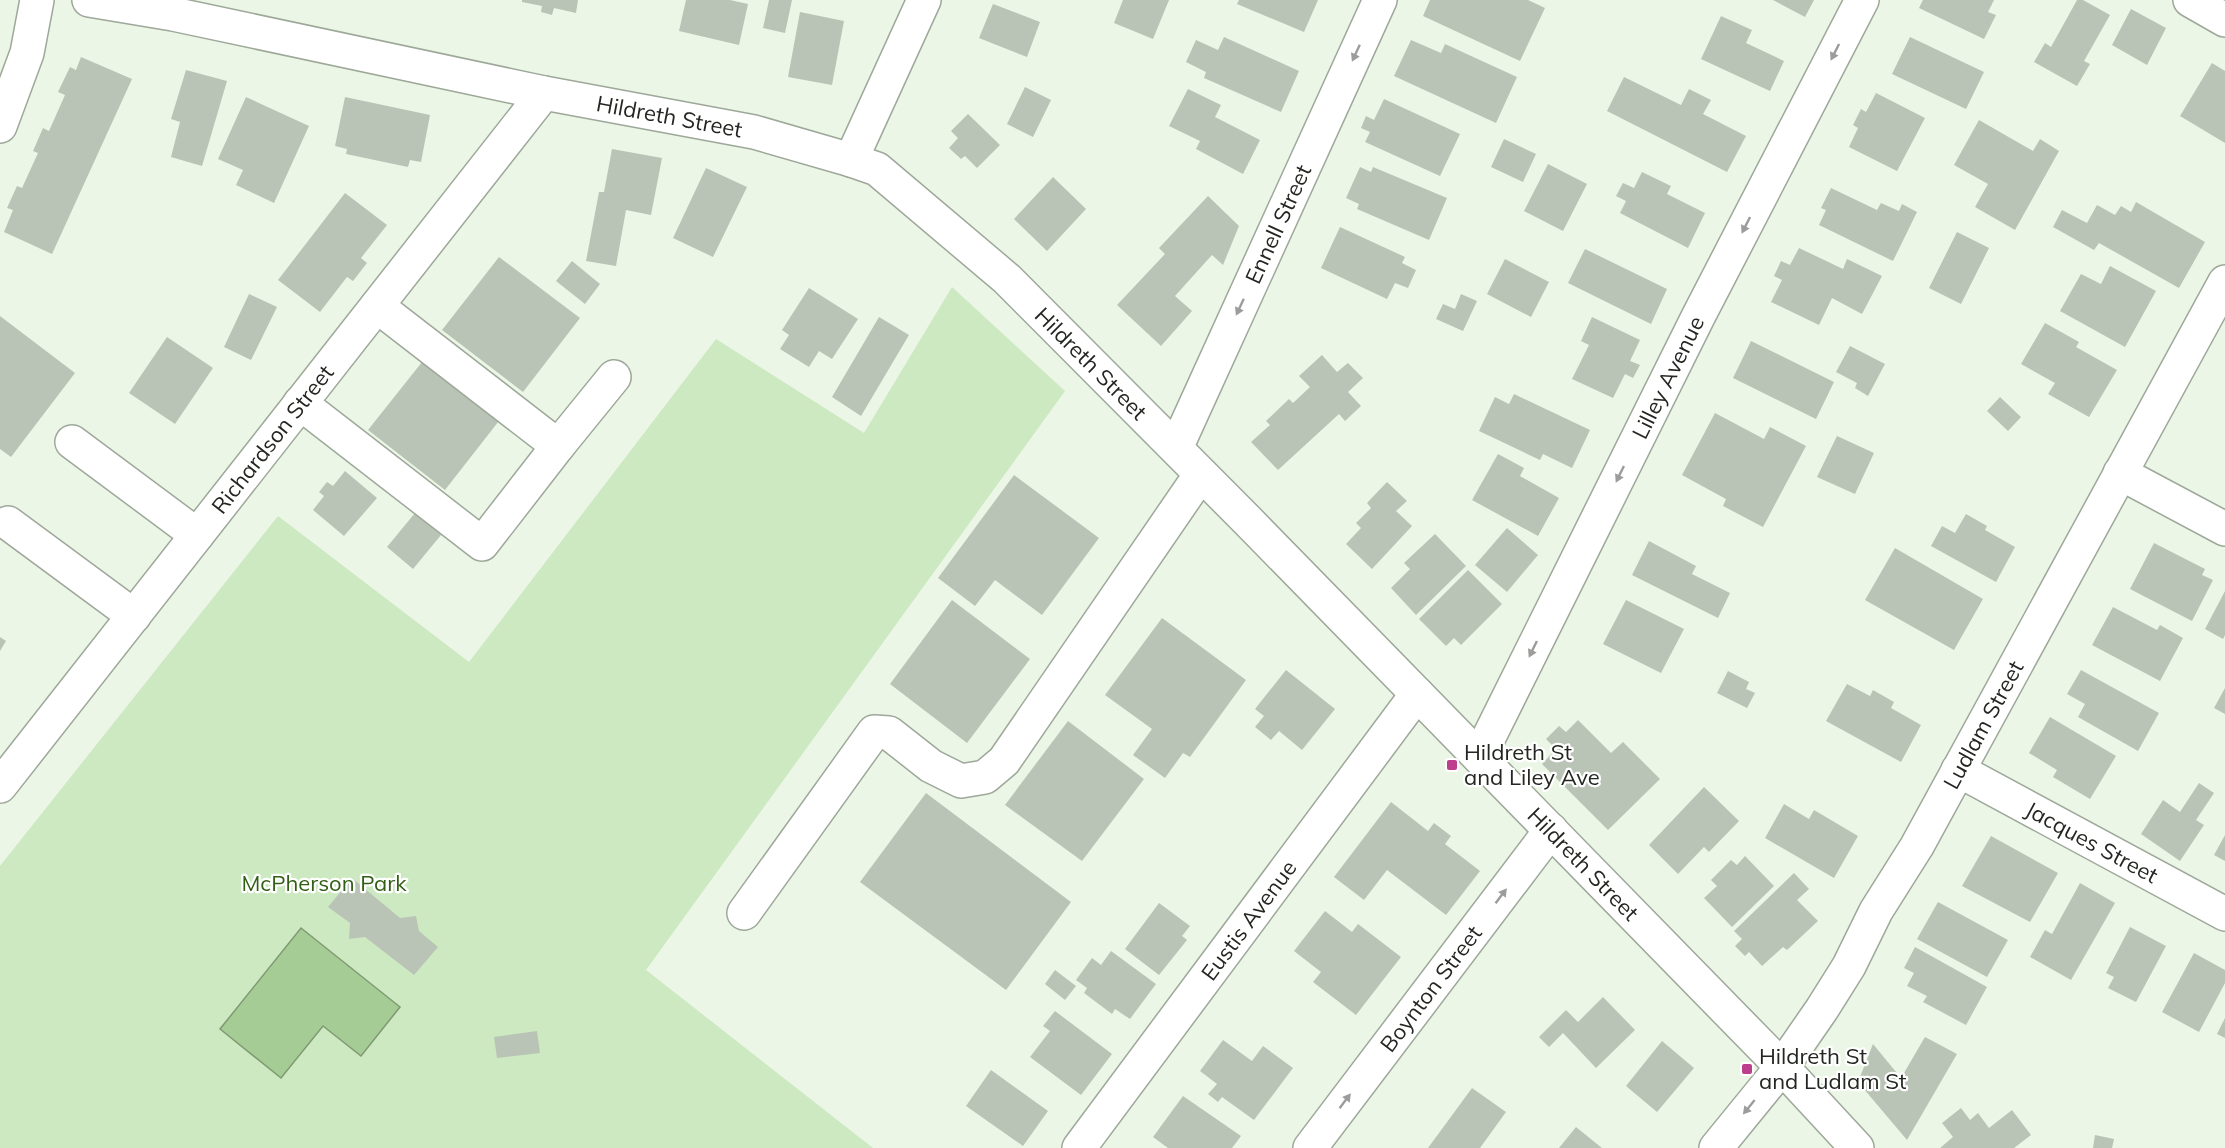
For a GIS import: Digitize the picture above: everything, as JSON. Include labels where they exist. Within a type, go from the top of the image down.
[{"type":"street","points":[[0,126],[27,53],[37,0]]},
{"type":"street","name":"Hildreth Street","points":[[89,0],[174,7],[544,93],[754,132],[851,160],[877,170],[1007,279],[1551,830],[1782,1067],[1857,1148]]},
{"type":"street","points":[[851,160],[924,0]]},
{"type":"street","name":"Ennell Street","points":[[1176,448],[1380,0]]},
{"type":"street","name":"Lilley Avenue","points":[[1479,757],[1693,328],[1862,0]]},
{"type":"street","points":[[2190,0],[2225,20]]},
{"type":"street","name":"Richardson Street","points":[[0,786],[544,93]]},
{"type":"street","name":"Ludlam Street","points":[[1716,1148],[1782,1067],[1849,966],[1876,911],[1917,846],[2225,282]]},
{"type":"street","points":[[377,306],[558,446]]},
{"type":"street","points":[[300,403],[482,544],[614,377]]},
{"type":"street","points":[[72,442],[197,535]]},
{"type":"street","points":[[2121,473],[2225,530]]},
{"type":"street","points":[[744,913],[874,732],[889,733],[931,766],[961,781],[985,777],[1005,761],[1201,474]]},
{"type":"street","points":[[8,523],[134,616]]},
{"type":"street","name":"Eustis Avenue","points":[[1079,1148],[1417,694]]},
{"type":"street","name":"Jacques Street","points":[[1958,770],[2225,914]]},
{"type":"street","name":"Boynton Street","points":[[1310,1148],[1551,830]]},
{"type":"green space","name":"McPherson Park","points":[[952,287],[1065,391],[646,970],[873,1148],[0,1148],[0,866],[278,516],[469,662],[716,339],[864,433]]},
{"type":"shaded area","points":[[301,928],[400,1007],[361,1056],[323,1026],[281,1078],[220,1029]]},
{"type":"building","points":[[522,0],[578,0],[576,13],[554,8],[552,15],[541,12],[542,6],[522,2]]},
{"type":"building","points":[[686,0],[730,0],[748,4],[739,45],[679,31]]},
{"type":"building","points":[[769,0],[792,0],[785,33],[763,28]]},
{"type":"building","points":[[1123,0],[1169,0],[1153,39],[1114,23]]},
{"type":"building","points":[[1239,0],[1318,0],[1304,32],[1237,4]]},
{"type":"building","points":[[1430,0],[1528,0],[1545,8],[1520,61],[1423,16]]},
{"type":"building","points":[[1773,0],[1814,0],[1805,17]]},
{"type":"building","points":[[1923,0],[1994,0],[1988,12],[1996,15],[1984,39],[1919,8]]},
{"type":"building","points":[[2077,0],[2083,0],[2110,15],[2084,61],[2090,64],[2077,86],[2034,62],[2045,43],[2051,47]]},
{"type":"building","points":[[993,4],[1040,22],[1027,57],[979,38]]},
{"type":"building","points":[[2131,9],[2166,28],[2147,65],[2112,45]]},
{"type":"building","points":[[800,12],[844,21],[832,85],[788,77]]},
{"type":"building","points":[[1721,16],[1752,30],[1746,43],[1784,61],[1770,91],[1701,59]]},
{"type":"building","points":[[1224,37],[1299,71],[1281,112],[1204,78],[1206,72],[1186,62],[1196,40],[1218,50]]},
{"type":"building","points":[[1910,37],[1984,72],[1966,109],[1892,74]]},
{"type":"building","points":[[1411,40],[1441,53],[1445,44],[1517,77],[1496,123],[1394,76]]},
{"type":"building","points":[[81,57],[132,79],[52,254],[4,232],[13,210],[7,208],[17,186],[22,188],[38,153],[33,151],[43,128],[49,131],[65,95],[58,92],[70,67],[76,70]]},
{"type":"building","points":[[2212,63],[2225,71],[2225,143],[2180,116]]},
{"type":"building","points":[[186,70],[227,81],[202,166],[171,157],[180,122],[171,119]]},
{"type":"building","points":[[1624,77],[1681,105],[1689,89],[1711,100],[1703,114],[1746,136],[1727,172],[1607,111]]},
{"type":"building","points":[[1025,87],[1051,100],[1033,137],[1007,124]]},
{"type":"building","points":[[1188,89],[1221,105],[1215,117],[1260,140],[1243,174],[1196,149],[1200,141],[1169,126]]},
{"type":"building","points":[[1876,93],[1925,118],[1897,171],[1849,147],[1858,128],[1853,125],[1861,109],[1866,112]]},
{"type":"building","points":[[246,97],[309,126],[274,203],[236,185],[243,170],[218,159]]},
{"type":"building","points":[[345,97],[430,115],[421,162],[410,160],[408,167],[346,154],[347,149],[335,146]]},
{"type":"building","points":[[1384,99],[1460,134],[1440,176],[1365,142],[1370,132],[1361,128],[1366,116],[1374,120]]},
{"type":"building","points":[[968,114],[1000,145],[977,168],[965,156],[961,159],[949,148],[958,138],[951,131]]},
{"type":"building","points":[[1979,120],[2033,151],[2040,139],[2059,151],[2015,230],[1975,207],[1988,184],[1954,165]]},
{"type":"building","points":[[1504,139],[1536,154],[1523,182],[1491,167]]},
{"type":"building","points":[[612,149],[662,158],[651,215],[626,210],[616,266],[586,261],[599,192],[604,192]]},
{"type":"building","points":[[1548,164],[1587,184],[1563,231],[1524,211]]},
{"type":"building","points":[[1360,167],[1371,172],[1373,167],[1447,198],[1429,240],[1357,209],[1359,204],[1346,198]]},
{"type":"building","points":[[706,168],[747,187],[713,257],[673,238]]},
{"type":"building","points":[[1642,172],[1671,186],[1667,194],[1705,213],[1688,248],[1620,213],[1626,201],[1616,196],[1623,183],[1634,188]]},
{"type":"building","points":[[1053,177],[1086,209],[1047,251],[1014,219]]},
{"type":"building","points":[[1831,188],[1877,210],[1881,203],[1899,211],[1902,204],[1917,212],[1893,261],[1819,225],[1826,210],[1821,208]]},
{"type":"building","points":[[345,193],[387,225],[361,258],[367,263],[353,281],[347,277],[320,312],[278,280]]},
{"type":"building","points":[[1208,196],[1239,226],[1223,265],[1212,255],[1175,296],[1192,311],[1161,346],[1117,305],[1165,254],[1159,248]]},
{"type":"building","points":[[2136,202],[2205,242],[2179,288],[2099,243],[2094,250],[2053,227],[2062,210],[2087,223],[2097,205],[2115,215],[2121,206],[2131,212]]},
{"type":"building","points":[[1340,227],[1405,257],[1402,263],[1416,270],[1408,288],[1395,283],[1387,299],[1321,268]]},
{"type":"building","points":[[1957,232],[1989,248],[1961,304],[1929,288]]},
{"type":"building","points":[[1799,248],[1843,269],[1847,259],[1882,276],[1862,314],[1832,298],[1819,325],[1771,302],[1782,280],[1774,276],[1781,261],[1790,265]]},
{"type":"building","points":[[1585,249],[1667,289],[1651,324],[1568,283]]},
{"type":"building","points":[[499,257],[580,318],[523,392],[442,330]]},
{"type":"building","points":[[1505,259],[1549,282],[1531,317],[1487,294]]},
{"type":"building","points":[[572,261],[600,284],[585,304],[556,281]]},
{"type":"building","points":[[2110,266],[2156,291],[2125,347],[2060,311],[2081,274],[2101,284]]},
{"type":"building","points":[[809,288],[858,319],[832,359],[819,351],[809,367],[780,349],[789,335],[782,330]]},
{"type":"building","points":[[249,294],[277,307],[251,360],[224,347]]},
{"type":"building","points":[[1461,294],[1477,301],[1463,331],[1436,319],[1443,304],[1455,309]]},
{"type":"building","points":[[0,316],[75,373],[11,457],[0,449]]},
{"type":"building","points":[[879,317],[909,335],[861,416],[832,397]]},
{"type":"building","points":[[1592,317],[1640,340],[1630,361],[1640,365],[1633,378],[1625,374],[1613,398],[1572,379],[1589,345],[1581,341]]},
{"type":"building","points":[[2045,323],[2079,342],[2076,347],[2117,370],[2089,417],[2048,394],[2055,383],[2021,364]]},
{"type":"building","points":[[167,337],[213,368],[175,424],[129,393]]},
{"type":"building","points":[[1751,341],[1834,382],[1816,419],[1733,378]]},
{"type":"building","points":[[1850,346],[1885,364],[1868,396],[1855,388],[1857,383],[1836,372]]},
{"type":"building","points":[[1322,355],[1337,372],[1348,363],[1363,378],[1348,392],[1361,406],[1345,421],[1339,414],[1278,470],[1251,442],[1270,425],[1266,421],[1289,399],[1293,403],[1310,387],[1299,376]]},
{"type":"building","points":[[426,357],[502,417],[445,490],[368,430]]},
{"type":"building","points":[[1514,394],[1590,430],[1572,468],[1543,454],[1540,460],[1479,431],[1495,397],[1509,404]]},
{"type":"building","points":[[2000,397],[2021,417],[2008,431],[1987,411]]},
{"type":"building","points":[[1715,413],[1764,439],[1770,427],[1806,446],[1763,527],[1723,506],[1726,499],[1682,475]]},
{"type":"building","points":[[1837,436],[1874,453],[1855,494],[1817,477]]},
{"type":"building","points":[[1498,454],[1524,468],[1520,476],[1559,498],[1538,536],[1472,500]]},
{"type":"building","points":[[345,471],[377,498],[344,536],[313,510],[324,496],[319,492],[327,482],[333,486]]},
{"type":"building","points":[[1014,475],[1099,538],[1042,615],[995,580],[975,606],[938,578]]},
{"type":"building","points":[[1387,482],[1407,501],[1396,511],[1412,526],[1372,569],[1346,544],[1361,528],[1356,523],[1371,508],[1367,503]]},
{"type":"building","points":[[415,513],[441,535],[413,569],[387,547]]},
{"type":"building","points":[[1966,514],[1987,526],[1985,530],[2015,547],[1996,582],[1931,546],[1942,526],[1955,533]]},
{"type":"building","points":[[1507,528],[1538,555],[1507,592],[1475,565]]},
{"type":"building","points":[[1435,534],[1466,566],[1416,615],[1391,588],[1410,569],[1404,563]]},
{"type":"building","points":[[1649,541],[1696,566],[1692,574],[1730,593],[1718,618],[1632,575]]},
{"type":"building","points":[[2154,543],[2205,569],[2202,575],[2213,580],[2192,621],[2130,589]]},
{"type":"building","points":[[1895,548],[1983,599],[1954,650],[1865,600]]},
{"type":"building","points":[[1468,570],[1502,604],[1461,645],[1454,638],[1446,646],[1419,619]]},
{"type":"building","points":[[2225,591],[2225,635],[2223,639],[2205,629]]},
{"type":"building","points":[[952,600],[1030,659],[967,743],[890,684]]},
{"type":"building","points":[[1626,600],[1684,629],[1661,673],[1603,644]]},
{"type":"building","points":[[2113,607],[2157,630],[2160,625],[2183,638],[2160,681],[2092,645]]},
{"type":"building","points":[[1162,618],[1246,680],[1190,757],[1183,753],[1165,778],[1133,755],[1152,729],[1105,695]]},
{"type":"building","points":[[0,637],[6,641],[0,651]]},
{"type":"building","points":[[1286,670],[1335,709],[1302,750],[1279,731],[1271,740],[1255,727],[1264,716],[1255,709]]},
{"type":"building","points":[[2081,670],[2159,713],[2138,751],[2078,717],[2085,704],[2067,694]]},
{"type":"building","points":[[1728,671],[1749,682],[1746,689],[1755,693],[1747,708],[1717,693]]},
{"type":"building","points":[[1847,684],[1870,696],[1873,690],[1894,702],[1891,708],[1921,725],[1901,762],[1826,721]]},
{"type":"building","points":[[2225,688],[2225,714],[2214,708]]},
{"type":"building","points":[[2050,717],[2116,756],[2090,799],[2053,777],[2057,770],[2029,753]]},
{"type":"building","points":[[1578,720],[1611,753],[1623,742],[1660,779],[1608,830],[1542,764],[1556,749],[1546,739],[1559,726],[1566,732]]},
{"type":"building","points":[[1068,721],[1144,779],[1082,861],[1005,805]]},
{"type":"building","points":[[2199,783],[2214,793],[2196,820],[2204,825],[2180,861],[2141,834],[2163,800],[2180,812]]},
{"type":"building","points":[[1704,787],[1739,821],[1709,852],[1704,847],[1678,874],[1649,845]]},
{"type":"building","points":[[926,793],[1071,902],[1006,990],[860,882]]},
{"type":"building","points":[[1391,802],[1428,831],[1434,823],[1451,836],[1445,844],[1480,871],[1446,915],[1387,870],[1364,900],[1334,877]]},
{"type":"building","points":[[1784,804],[1809,819],[1814,810],[1858,836],[1834,878],[1765,838]]},
{"type":"building","points":[[2225,835],[2225,861],[2214,855]]},
{"type":"building","points":[[1991,836],[2058,873],[2030,922],[1962,886]]},
{"type":"building","points":[[1745,856],[1774,886],[1732,927],[1704,898],[1717,886],[1711,880],[1731,860],[1737,865]]},
{"type":"building","points":[[1794,873],[1809,889],[1797,900],[1818,921],[1787,950],[1783,947],[1762,966],[1749,952],[1745,956],[1735,946],[1742,939],[1734,931]]},
{"type":"building","points":[[352,878],[400,918],[416,916],[419,931],[438,947],[414,975],[365,937],[349,939],[350,923],[328,907]]},
{"type":"building","points":[[2080,883],[2115,903],[2071,980],[2030,957],[2045,930],[2052,934]]},
{"type":"building","points":[[1938,902],[2008,940],[1987,977],[1917,939]]},
{"type":"building","points":[[1159,903],[1190,926],[1182,936],[1187,940],[1159,975],[1125,949]]},
{"type":"building","points":[[1325,911],[1352,932],[1358,924],[1401,957],[1356,1015],[1313,982],[1321,972],[1294,951]]},
{"type":"building","points":[[2130,927],[2166,946],[2136,1002],[2108,988],[2114,977],[2106,973]]},
{"type":"building","points":[[1915,947],[1987,987],[1966,1025],[1923,1002],[1927,996],[1907,986],[1914,973],[1904,968]]},
{"type":"building","points":[[1111,951],[1156,984],[1130,1019],[1115,1009],[1112,1014],[1084,993],[1087,988],[1076,980],[1092,958],[1101,965]]},
{"type":"building","points":[[2194,953],[2225,970],[2225,983],[2199,1032],[2162,1012]]},
{"type":"building","points":[[1055,970],[1076,986],[1065,1000],[1045,984]]},
{"type":"building","points":[[1603,997],[1635,1030],[1596,1068],[1563,1033],[1549,1047],[1539,1037],[1566,1010],[1578,1022]]},
{"type":"building","points":[[1055,1011],[1112,1054],[1081,1095],[1030,1057],[1050,1031],[1043,1026]]},
{"type":"building","points":[[2225,1018],[2225,1038],[2217,1034]]},
{"type":"building","points":[[537,1031],[540,1053],[497,1058],[494,1037]]},
{"type":"building","points":[[1925,1037],[1957,1054],[1907,1140],[1858,1082],[1873,1044],[1901,1078]]},
{"type":"building","points":[[1223,1040],[1252,1061],[1263,1046],[1293,1068],[1254,1120],[1222,1097],[1218,1102],[1208,1094],[1217,1084],[1200,1071]]},
{"type":"building","points":[[1662,1041],[1694,1068],[1657,1112],[1626,1086]]},
{"type":"building","points":[[991,1070],[1048,1111],[1023,1146],[966,1106]]},
{"type":"building","points":[[1472,1088],[1506,1112],[1480,1148],[1428,1148]]},
{"type":"building","points":[[1183,1096],[1241,1136],[1232,1148],[1168,1148],[1153,1137]]},
{"type":"building","points":[[1961,1108],[1970,1120],[1978,1113],[1989,1128],[2012,1110],[2031,1135],[2014,1148],[1940,1148],[1953,1137],[1942,1123]]},
{"type":"building","points":[[1576,1127],[1602,1148],[1559,1148]]},
{"type":"building","points":[[2095,1135],[2114,1139],[2112,1148],[2093,1148]]},
{"type":"place","name":"Hildreth St and Liley Ave","points":[[1452,765]]},
{"type":"place","name":"Hildreth St and Ludlam St","points":[[1747,1069]]}]
